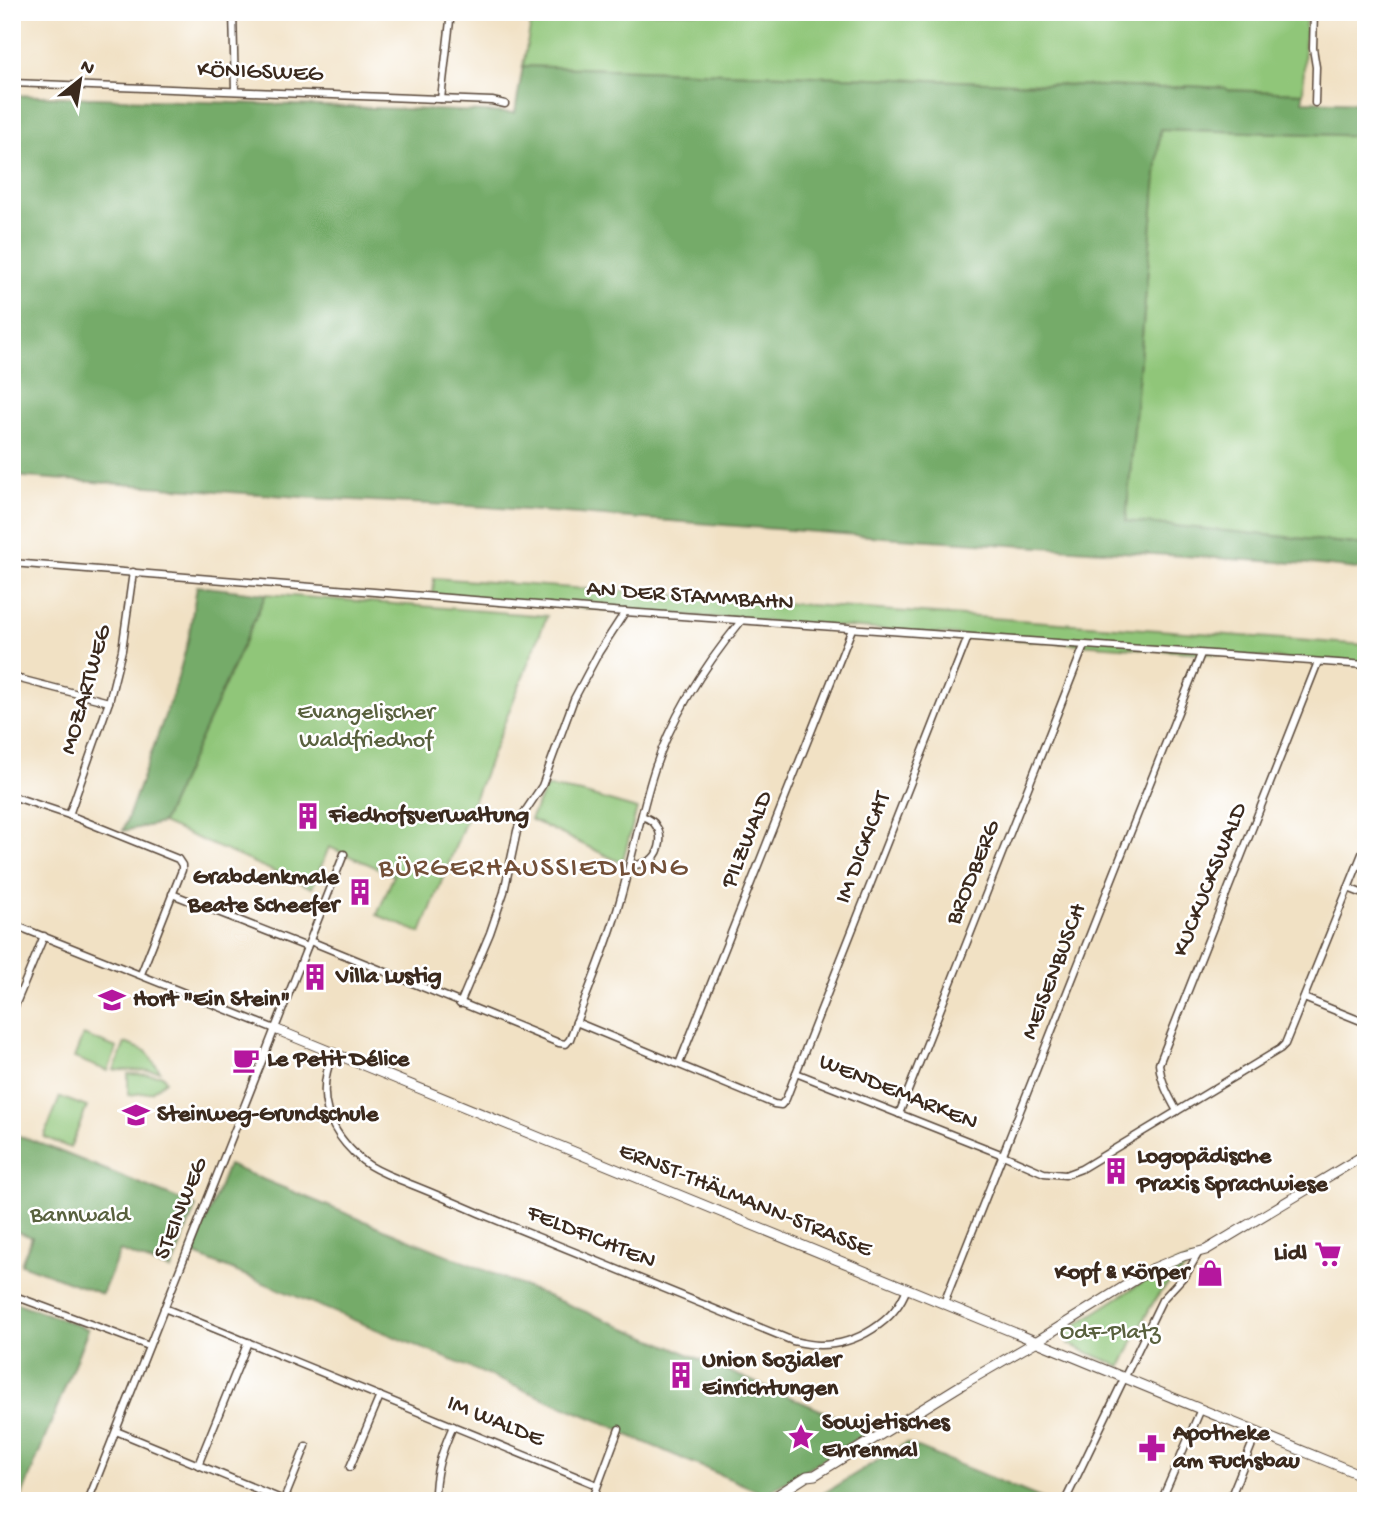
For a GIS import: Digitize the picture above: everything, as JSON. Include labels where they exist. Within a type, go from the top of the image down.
[{"type":"street","points":[[233,12],[235,91]]},
{"type":"street","points":[[441,99],[452,12]]},
{"type":"street","points":[[1314,12],[1315,103]]},
{"type":"street","name":"KÖNIGSWEG","points":[[12,83],[492,101],[505,104]]},
{"type":"street","name":"AN DER STAMMBAHN","points":[[12,563],[625,612],[1366,665]]},
{"type":"street","name":"MOZARTWEG","points":[[69,815],[109,702],[122,650],[133,572]]},
{"type":"street","points":[[460,1004],[504,892],[522,816],[542,786],[574,699],[599,652],[625,612]]},
{"type":"street","points":[[172,894],[566,1044],[606,944],[630,867],[655,768],[670,730],[689,692],[742,620]]},
{"type":"street","name":"PILZWALD","points":[[679,1064],[852,629]]},
{"type":"street","name":"IM DICKICHT","points":[[796,1073],[968,637]]},
{"type":"street","name":"BRODBERG","points":[[899,1114],[1084,646]]},
{"type":"street","name":"MEISENBUSCH","points":[[944,1303],[1201,654]]},
{"type":"street","name":"KUCKUCKSWALD","points":[[1177,1111],[1160,1078],[1159,1064],[1318,662]]},
{"type":"street","points":[[12,677],[109,702]]},
{"type":"street","points":[[12,796],[69,815],[178,859],[182,865],[181,870],[141,974]]},
{"type":"street","points":[[630,867],[653,858],[661,843],[657,826],[642,816]]},
{"type":"street","name":"WENDEMARKEN","points":[[576,1022],[774,1104],[781,1105],[786,1099],[796,1073],[1044,1173],[1065,1175],[1082,1169],[1285,1044],[1366,844]]},
{"type":"street","name":"STEINWEG","points":[[88,1501],[344,854]]},
{"type":"street","points":[[1348,888],[1366,895]]},
{"type":"street","points":[[12,924],[275,1029]]},
{"type":"street","points":[[12,1013],[44,936]]},
{"type":"street","points":[[1304,998],[1366,1023]]},
{"type":"street","name":"ERNST-THÄLMANN-STRASSE","points":[[275,1029],[1366,1476]]},
{"type":"street","name":"FELDFICHTEN","points":[[333,1052],[324,1081],[325,1101],[332,1123],[353,1152],[375,1170],[503,1223],[793,1341],[810,1345],[831,1345],[870,1331],[892,1313],[907,1288]]},
{"type":"street","points":[[778,1501],[815,1475],[1154,1268],[1203,1251],[1366,1154]]},
{"type":"street","points":[[1065,1501],[1162,1300],[1203,1251]]},
{"type":"street","points":[[12,1296],[149,1346]]},
{"type":"street","name":"IM WALDE","points":[[164,1308],[597,1485]]},
{"type":"street","points":[[198,1465],[248,1342]]},
{"type":"street","points":[[350,1467],[380,1396]]},
{"type":"street","points":[[1162,1499],[1201,1409]]},
{"type":"street","points":[[435,1501],[440,1455],[453,1426]]},
{"type":"street","points":[[592,1501],[619,1429]]},
{"type":"street","points":[[116,1431],[285,1500],[306,1446]]},
{"type":"street","points":[[1229,1501],[1257,1432]]},
{"type":"street","points":[[768,1501],[807,1476],[815,1475]]},
{"type":"green space","points":[[533,12],[1306,12],[1303,93],[1186,86],[1160,88],[523,66]]},
{"type":"green space","points":[[523,66],[1159,88],[1185,86],[1303,93],[1303,101],[1366,103],[1366,136],[1160,129],[1126,521],[1366,545],[1366,570],[1310,564],[12,476],[12,95],[515,113]]},
{"type":"green space","points":[[1160,129],[1366,136],[1366,545],[1126,522]]},
{"type":"green space","points":[[434,578],[1366,645],[1366,665],[433,597]]},
{"type":"green space","points":[[197,586],[266,594],[162,823],[123,831],[175,688],[188,641]]},
{"type":"green space","name":"Evangelischer Waldfriedhof","points":[[266,594],[547,616],[421,933],[377,915],[394,875],[329,847],[312,888],[162,823]]},
{"type":"green space","points":[[546,787],[582,793],[637,809],[622,863],[530,819]]},
{"type":"green space","points":[[83,1035],[117,1048],[108,1071],[74,1058]]},
{"type":"green space","points":[[125,1043],[146,1051],[160,1071],[114,1070]]},
{"type":"green space","points":[[128,1074],[163,1075],[166,1081],[151,1092],[128,1095]]},
{"type":"green space","points":[[60,1097],[87,1107],[70,1148],[44,1137]]},
{"type":"green space","name":"Bannwald","points":[[12,1134],[196,1206],[171,1270],[120,1251],[102,1294],[21,1264],[32,1237],[12,1230]]},
{"type":"green space","name":"Bannwald","points":[[228,1165],[870,1431],[765,1494],[625,1434],[619,1429],[193,1254]]},
{"type":"green space","name":"OdF-Platz","points":[[1191,1260],[1154,1300],[1121,1367],[1068,1344],[1067,1336],[1063,1333],[1157,1273]]},
{"type":"green space","points":[[12,1301],[88,1329],[20,1501],[12,1501]]},
{"type":"green space","points":[[906,1443],[1043,1499],[811,1501]]},
{"type":"place","name":"Fiedhofsverwaltung","points":[[308,816]]},
{"type":"place","name":"Grabdenkmale Beate Scheefer","points":[[360,892]]},
{"type":"place","name":"Villa Lustig","points":[[315,977]]},
{"type":"place","name":"Hort \"Ein Stein\"","points":[[112,1000]]},
{"type":"place","name":"Le Petit Délice","points":[[246,1060]]},
{"type":"place","name":"Steinweg-Grundschule","points":[[136,1115]]},
{"type":"place","name":"Logopädische Praxis Sprachwiese","points":[[1116,1171]]},
{"type":"place","name":"Lidl","points":[[1328,1254]]},
{"type":"place","name":"Kopf & Körper","points":[[1210,1273]]},
{"type":"place","name":"Union Sozialer Einrichtungen","points":[[681,1375]]},
{"type":"place","name":"Sowjetisches Ehrenmal","points":[[801,1437]]},
{"type":"place","name":"Apotheke am Fuchsbau","points":[[1152,1448]]},
{"type":"district","name":"BÜRGERHAUSSIEDLUNG","points":[[534,869]]}]
